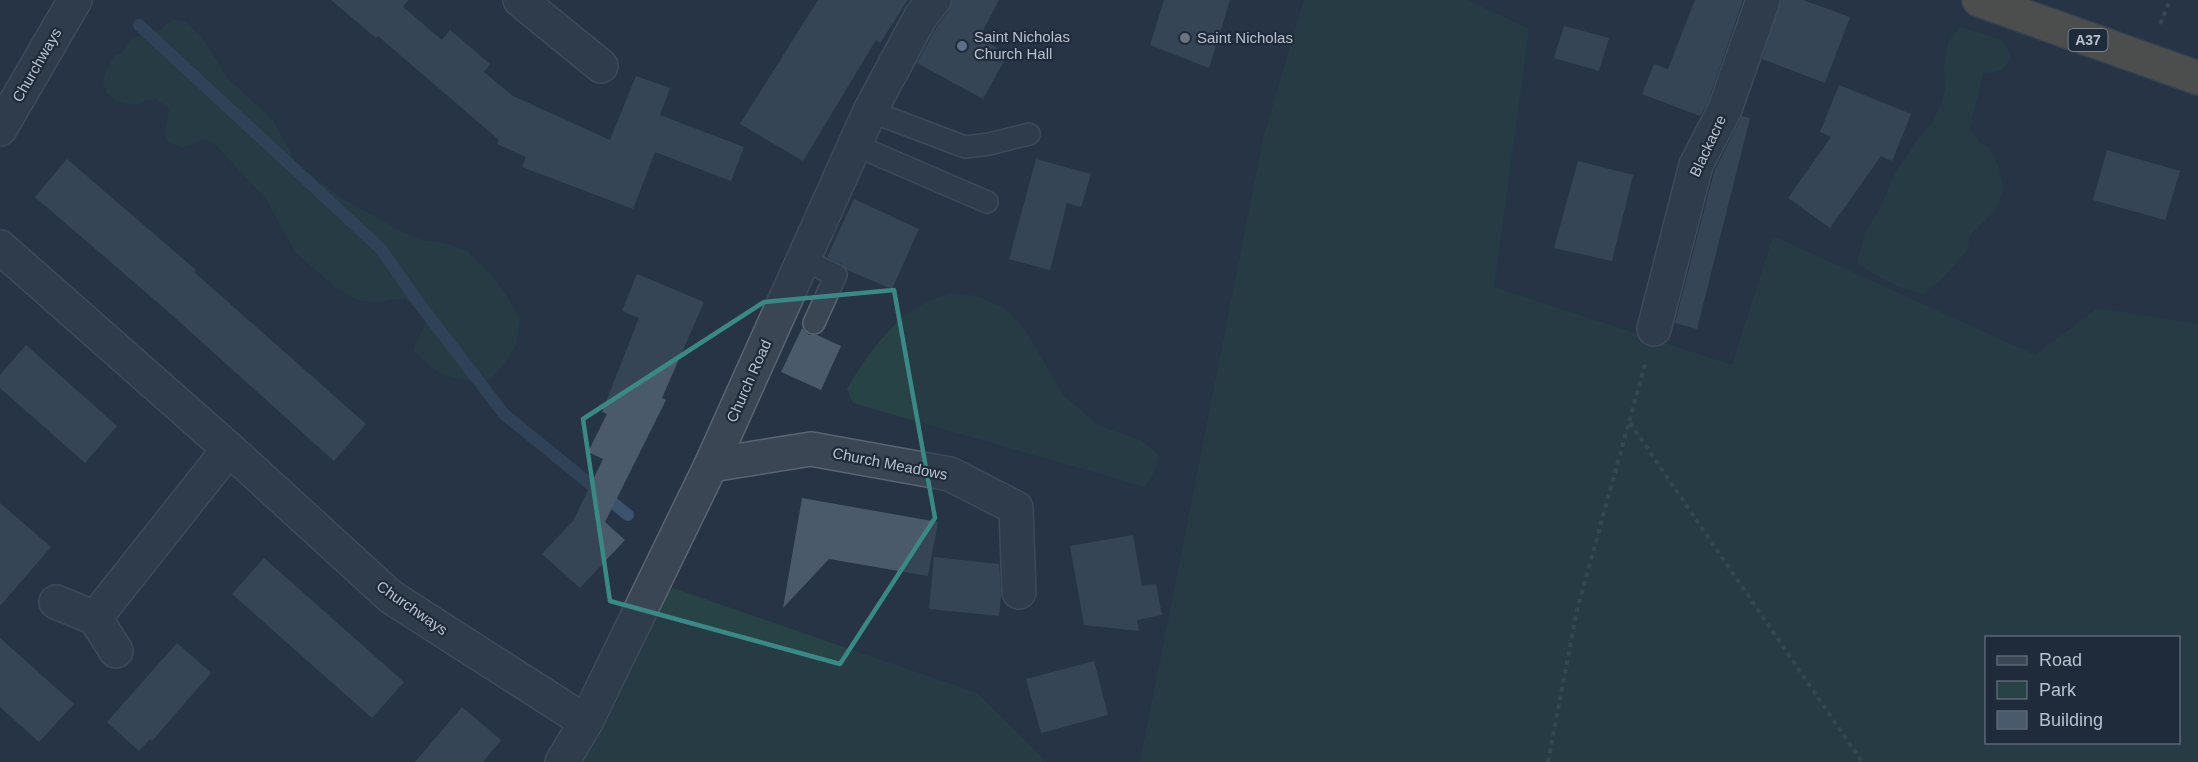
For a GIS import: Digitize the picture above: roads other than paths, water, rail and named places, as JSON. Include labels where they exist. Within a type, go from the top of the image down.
[{"type":"highway","name":"A37","points":[[1979,0],[2144,61],[2198,78]]},
{"type":"street","name":"Churchways","points":[[0,129],[75,0]]},
{"type":"street","points":[[520,0],[601,66]]},
{"type":"street","name":"Church Road","points":[[562,762],[586,722],[711,465],[870,111],[921,16],[934,0]]},
{"type":"street","name":"Blackacre","points":[[1654,329],[1696,165],[1725,109],[1763,0]]},
{"type":"street","name":"Churchways","points":[[0,247],[391,597],[586,722]]},
{"type":"street","points":[[94,618],[228,449]]},
{"type":"street","name":"Church Meadows","points":[[711,465],[811,449],[951,474],[1016,508],[1019,592]]},
{"type":"street","points":[[56,602],[94,618],[116,651]]},
{"type":"lane","points":[[870,111],[946,150],[989,144],[1029,134]]},
{"type":"lane","points":[[855,145],[987,202]]},
{"type":"lane","points":[[804,260],[836,275],[814,323]]},
{"type":"waterway","points":[[139,25],[381,249],[418,302],[504,414],[628,515]]},
{"type":"place","name":"Saint Nicholas","points":[[1185,38]]},
{"type":"place","name":"Saint Nicholas Church Hall","points":[[962,46]]}]
